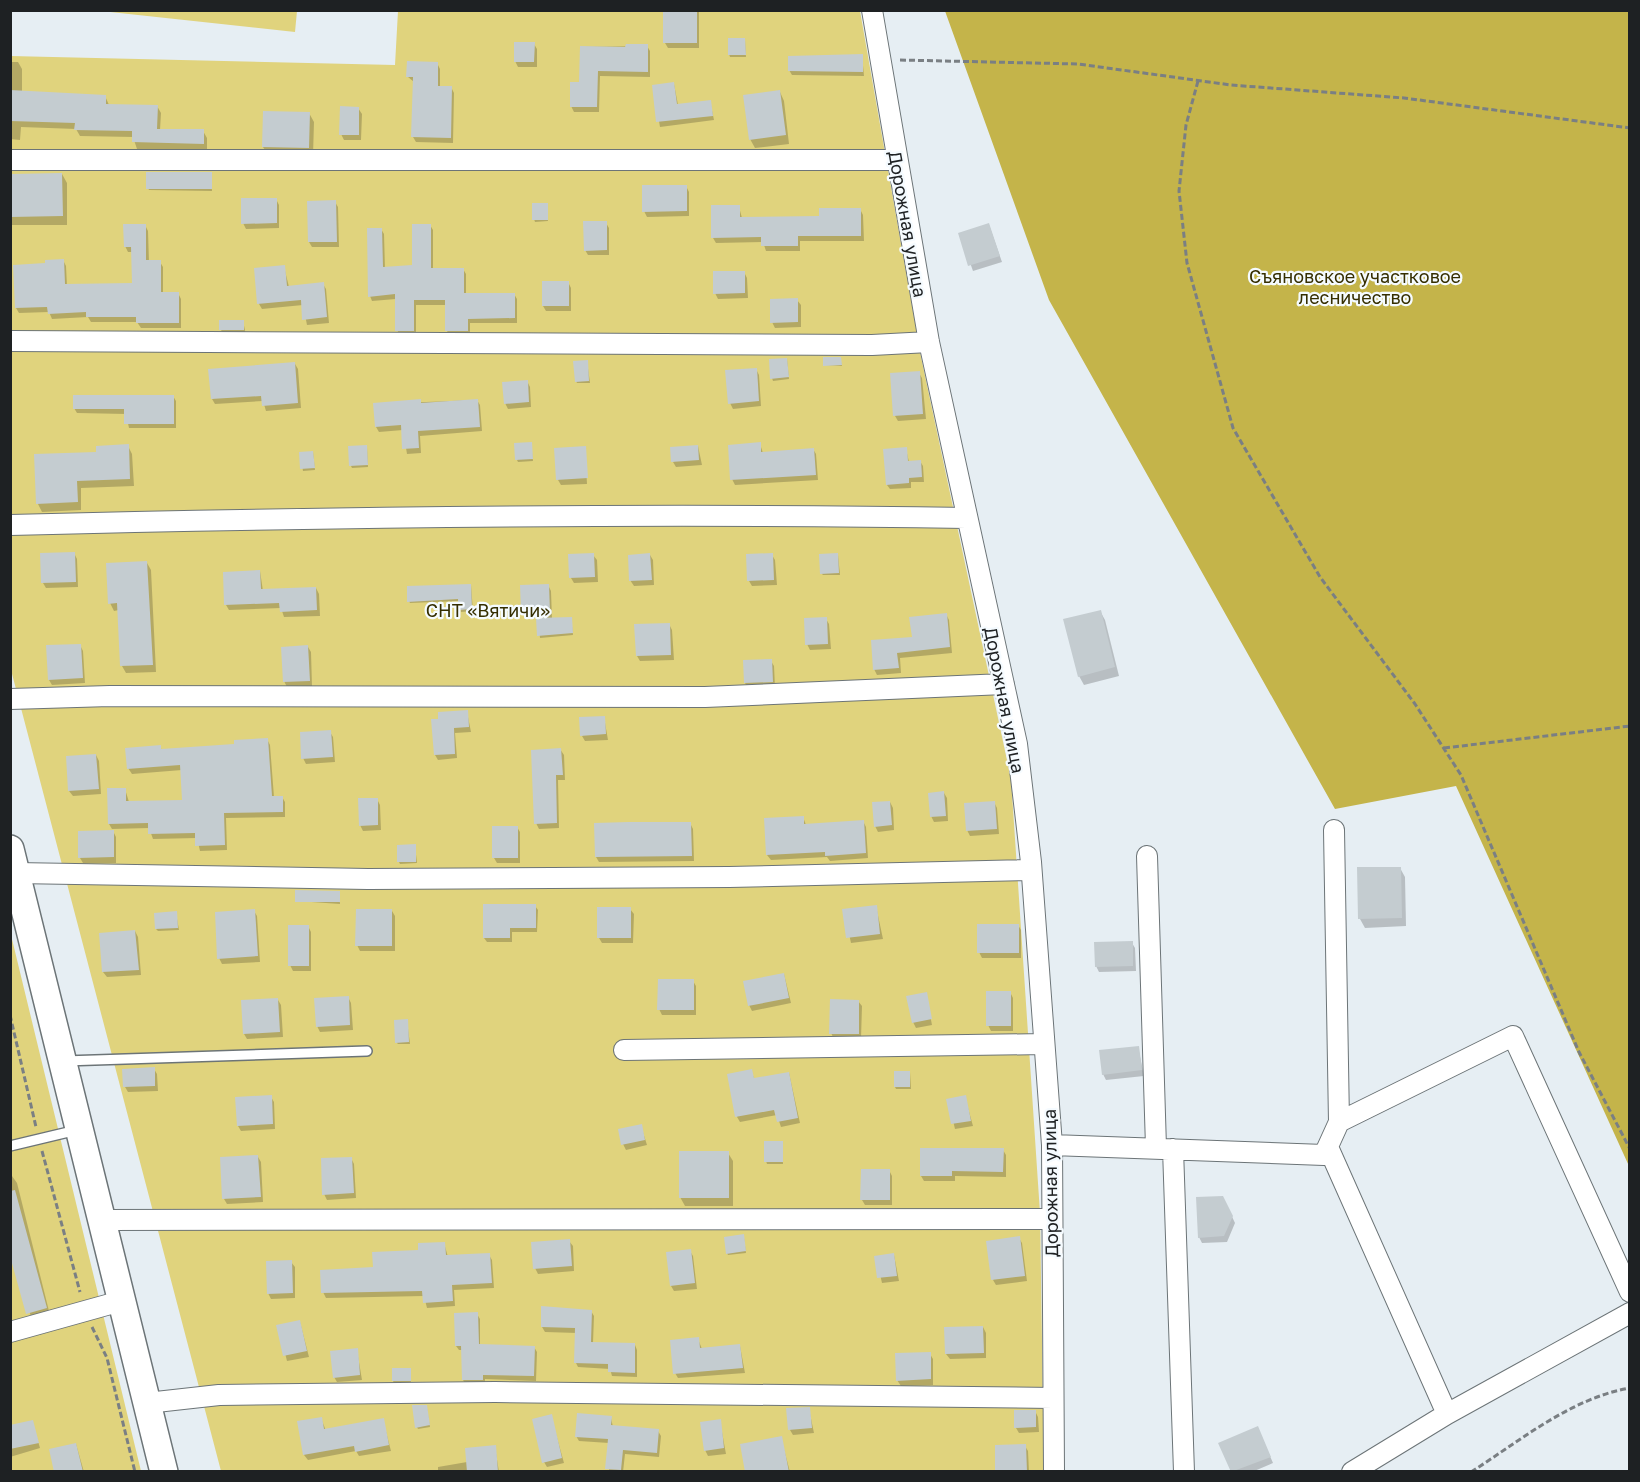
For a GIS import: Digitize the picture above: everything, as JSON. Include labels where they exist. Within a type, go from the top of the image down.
[{"type":"main road","points":[[13,861],[164,1472]]},
{"type":"street","name":"Дорожная улица","points":[[872,10],[929,342],[1017,744],[1032,870],[1052,1145],[1054,1472]]},
{"type":"street","points":[[10,160],[896,160]]},
{"type":"street","points":[[10,340],[872,345],[929,342]]},
{"type":"street","points":[[10,525],[246,519],[704,514],[967,518]]},
{"type":"street","points":[[10,699],[110,696],[705,697],[1004,684]]},
{"type":"street","points":[[1052,1145],[1324,1155],[1340,1122],[1334,830]]},
{"type":"street","points":[[1147,856],[1184,1472]]},
{"type":"street","points":[[13,861],[368,879],[729,877],[1032,870]]},
{"type":"street","points":[[1340,1122],[1513,1036],[1629,1292]]},
{"type":"street","points":[[624,1050],[1044,1044]]},
{"type":"street","points":[[1328,1147],[1447,1414]]},
{"type":"street","points":[[100,1220],[1051,1219]]},
{"type":"street","points":[[10,1332],[121,1301]]},
{"type":"street","points":[[1352,1472],[1447,1414],[1629,1313]]},
{"type":"street","points":[[147,1403],[219,1395],[495,1392],[1053,1398]]},
{"type":"lane","points":[[62,1061],[367,1051]]},
{"type":"lane","points":[[10,1146],[79,1130]]},
{"type":"path","points":[[879,60],[1078,64],[1198,81],[1404,98],[1629,128]]},
{"type":"path","points":[[1198,81],[1186,125],[1179,191],[1187,263],[1233,428],[1320,577],[1415,704],[1461,775],[1579,1052],[1629,1149]]},
{"type":"path","points":[[1444,748],[1629,726]]},
{"type":"path","points":[[10,1015],[39,1138],[86,1312],[107,1358],[135,1472]]},
{"type":"path","points":[[1471,1472],[1580,1403],[1612,1391],[1629,1388]]},
{"type":"green space","points":[[101,11],[297,11],[295,32]]},
{"type":"green space","name":"СНТ «Вятичи»","points":[[398,11],[860,11],[921,357],[1011,779],[1040,1213],[1044,1471],[221,1471],[11,670],[10,56],[395,65]]},
{"type":"green space","name":"Съяновское участковое лесничество","points":[[945,11],[1629,11],[1629,1166],[1456,786],[1335,809],[1049,300]]},
{"type":"green space","points":[[11,935],[141,1471],[11,1471]]},
{"type":"building","points":[[663,10],[697,10],[697,43],[663,43]]},
{"type":"building","points":[[728,38],[745,38],[746,55],[728,55]]},
{"type":"building","points":[[514,42],[535,42],[534,62],[514,62]]},
{"type":"building","points":[[626,44],[648,44],[648,72],[598,71],[597,107],[570,107],[570,82],[579,82],[580,46],[625,47]]},
{"type":"building","points":[[863,54],[863,72],[788,71],[788,56]]},
{"type":"building","points":[[407,61],[438,62],[438,86],[452,86],[451,138],[411,137],[413,77],[406,77]]},
{"type":"building","points":[[674,82],[677,104],[711,100],[713,116],[656,122],[652,85]]},
{"type":"building","points":[[10,90],[106,95],[106,104],[158,105],[157,129],[204,129],[204,144],[132,142],[132,131],[74,130],[75,123],[10,121]]},
{"type":"building","points":[[780,90],[786,135],[749,140],[743,95]]},
{"type":"building","points":[[340,106],[359,107],[359,135],[339,135]]},
{"type":"building","points":[[263,111],[310,112],[309,148],[262,147]]},
{"type":"building","points":[[146,172],[212,172],[212,189],[146,189]]},
{"type":"building","points":[[62,173],[63,216],[10,217],[10,174]]},
{"type":"building","points":[[642,185],[687,185],[687,211],[642,212]]},
{"type":"building","points":[[241,198],[277,198],[277,223],[241,224]]},
{"type":"building","points":[[336,200],[337,242],[308,242],[307,201]]},
{"type":"building","points":[[532,203],[548,203],[548,220],[532,220]]},
{"type":"building","points":[[711,205],[740,205],[740,217],[819,216],[819,208],[861,208],[861,236],[798,236],[798,246],[761,246],[761,237],[711,238]]},
{"type":"building","points":[[583,221],[607,221],[607,250],[584,251]]},
{"type":"building","points":[[989,223],[1000,256],[968,266],[958,233]]},
{"type":"building","points":[[123,224],[146,224],[146,260],[161,260],[161,292],[179,292],[179,323],[136,323],[136,317],[86,317],[86,312],[48,314],[47,307],[15,308],[13,265],[64,259],[65,284],[132,283],[131,247],[124,247]]},
{"type":"building","points":[[412,224],[431,224],[431,268],[464,268],[464,293],[515,293],[515,318],[468,319],[468,331],[445,331],[445,300],[414,300],[414,331],[395,331],[395,294],[368,297],[367,228],[382,228],[383,267],[412,265]]},
{"type":"building","points":[[285,265],[287,286],[324,282],[327,317],[302,320],[301,300],[257,304],[254,268]]},
{"type":"building","points":[[713,271],[745,271],[745,293],[713,294]]},
{"type":"building","points":[[542,281],[569,281],[569,306],[542,306]]},
{"type":"building","points":[[798,298],[798,322],[770,323],[770,299]]},
{"type":"building","points":[[219,320],[244,320],[244,330],[219,330]]},
{"type":"building","points":[[823,357],[841,357],[842,365],[823,366]]},
{"type":"building","points":[[787,358],[789,377],[770,379],[769,359]]},
{"type":"building","points":[[588,360],[589,381],[575,382],[573,361]]},
{"type":"building","points":[[295,362],[298,403],[262,406],[261,396],[211,399],[208,369]]},
{"type":"building","points":[[757,368],[759,401],[728,404],[725,370]]},
{"type":"building","points":[[920,371],[923,414],[893,416],[890,373]]},
{"type":"building","points":[[528,380],[529,402],[504,404],[502,382]]},
{"type":"building","points":[[73,395],[174,395],[174,424],[124,424],[124,409],[73,409]]},
{"type":"building","points":[[421,399],[421,403],[478,399],[480,427],[418,431],[419,448],[402,449],[401,425],[375,427],[373,403]]},
{"type":"building","points":[[532,442],[533,459],[515,460],[514,443]]},
{"type":"building","points":[[761,442],[761,452],[814,448],[816,475],[730,480],[728,445]]},
{"type":"building","points":[[129,444],[130,479],[77,481],[78,502],[36,504],[34,454],[96,452],[96,446]]},
{"type":"building","points":[[367,445],[368,465],[349,466],[348,446]]},
{"type":"building","points":[[698,445],[699,460],[671,462],[670,447]]},
{"type":"building","points":[[586,446],[588,478],[556,480],[554,448]]},
{"type":"building","points":[[907,447],[908,461],[921,460],[922,477],[909,478],[909,483],[886,485],[883,449]]},
{"type":"building","points":[[313,451],[315,468],[300,469],[299,452]]},
{"type":"building","points":[[75,552],[76,582],[41,583],[40,553]]},
{"type":"building","points":[[594,553],[595,577],[569,578],[568,554]]},
{"type":"building","points":[[650,553],[652,580],[629,581],[628,555]]},
{"type":"building","points":[[773,553],[774,580],[747,581],[746,554]]},
{"type":"building","points":[[838,553],[839,573],[820,574],[819,554]]},
{"type":"building","points":[[147,561],[153,665],[120,666],[117,603],[108,604],[106,563]]},
{"type":"building","points":[[260,570],[261,589],[316,587],[317,610],[280,612],[279,603],[224,605],[223,572]]},
{"type":"building","points":[[471,584],[472,609],[458,610],[458,599],[407,602],[407,586]]},
{"type":"building","points":[[549,584],[550,612],[521,613],[520,585]]},
{"type":"building","points":[[1101,610],[1115,667],[1078,677],[1063,619]]},
{"type":"building","points":[[947,613],[950,647],[897,653],[899,668],[873,670],[871,640],[912,637],[909,617]]},
{"type":"building","points":[[572,617],[573,633],[537,636],[536,618]]},
{"type":"building","points":[[827,617],[828,644],[805,645],[804,618]]},
{"type":"building","points":[[670,623],[671,655],[636,656],[634,624]]},
{"type":"building","points":[[81,644],[83,678],[48,680],[46,645]]},
{"type":"building","points":[[308,645],[310,681],[283,682],[281,647]]},
{"type":"building","points":[[772,659],[773,682],[744,683],[743,660]]},
{"type":"building","points":[[468,710],[469,727],[454,728],[455,754],[434,755],[431,719],[438,719],[438,712]]},
{"type":"building","points":[[605,716],[606,734],[580,736],[579,717]]},
{"type":"building","points":[[331,730],[333,757],[301,759],[300,732]]},
{"type":"building","points":[[268,738],[272,796],[283,796],[283,812],[224,813],[225,845],[195,846],[195,833],[148,834],[148,823],[108,824],[107,788],[126,788],[126,801],[182,800],[180,765],[127,769],[125,748],[161,745],[161,749],[234,744],[234,740]]},
{"type":"building","points":[[561,748],[563,775],[556,775],[557,823],[534,824],[531,750]]},
{"type":"building","points":[[96,754],[99,789],[68,791],[66,756]]},
{"type":"building","points":[[944,791],[946,816],[930,817],[928,793]]},
{"type":"building","points":[[358,798],[378,798],[378,825],[359,826]]},
{"type":"building","points":[[890,801],[892,825],[874,827],[872,802]]},
{"type":"building","points":[[995,801],[997,829],[966,831],[964,803]]},
{"type":"building","points":[[804,816],[804,824],[864,820],[866,853],[825,856],[825,852],[766,855],[764,818]]},
{"type":"building","points":[[691,822],[692,856],[595,857],[594,823]]},
{"type":"building","points":[[492,826],[518,826],[518,858],[492,858]]},
{"type":"building","points":[[114,830],[114,857],[78,858],[78,831]]},
{"type":"building","points":[[416,844],[416,862],[397,862],[397,845]]},
{"type":"building","points":[[1357,867],[1401,867],[1402,918],[1358,919]]},
{"type":"building","points":[[295,890],[340,891],[340,902],[295,902]]},
{"type":"building","points":[[483,904],[536,904],[536,928],[510,928],[510,938],[483,938]]},
{"type":"building","points":[[877,905],[880,934],[846,938],[842,909]]},
{"type":"building","points":[[597,907],[631,907],[631,938],[597,938]]},
{"type":"building","points":[[255,909],[258,956],[217,959],[215,912]]},
{"type":"building","points":[[356,909],[392,909],[392,946],[355,946]]},
{"type":"building","points":[[177,911],[178,928],[155,929],[154,913]]},
{"type":"building","points":[[977,924],[1019,924],[1019,953],[977,953]]},
{"type":"building","points":[[288,925],[309,925],[309,966],[288,966]]},
{"type":"building","points":[[135,930],[139,970],[102,972],[99,933]]},
{"type":"building","points":[[1133,941],[1133,966],[1095,967],[1094,942]]},
{"type":"building","points":[[784,973],[789,998],[748,1006],[743,981]]},
{"type":"building","points":[[658,979],[694,979],[694,1010],[657,1010]]},
{"type":"building","points":[[986,991],[1011,991],[1011,1026],[986,1026]]},
{"type":"building","points":[[927,992],[932,1019],[912,1023],[906,996]]},
{"type":"building","points":[[349,996],[350,1025],[316,1027],[314,998]]},
{"type":"building","points":[[278,998],[280,1032],[243,1034],[241,1000]]},
{"type":"building","points":[[830,999],[859,1000],[859,1034],[829,1034]]},
{"type":"building","points":[[408,1019],[409,1042],[395,1043],[394,1020]]},
{"type":"building","points":[[1139,1046],[1142,1070],[1102,1075],[1099,1050]]},
{"type":"building","points":[[155,1067],[155,1086],[123,1087],[122,1069]]},
{"type":"building","points":[[752,1069],[754,1078],[789,1072],[798,1118],[777,1122],[774,1110],[735,1117],[727,1074]]},
{"type":"building","points":[[894,1071],[910,1071],[910,1087],[894,1087]]},
{"type":"building","points":[[272,1095],[273,1124],[237,1126],[235,1097]]},
{"type":"building","points":[[966,1095],[971,1121],[951,1124],[946,1099]]},
{"type":"building","points":[[642,1124],[645,1140],[621,1145],[618,1129]]},
{"type":"building","points":[[764,1141],[783,1141],[783,1162],[764,1162]]},
{"type":"building","points":[[920,1148],[1004,1148],[1003,1172],[952,1171],[952,1176],[920,1176]]},
{"type":"building","points":[[679,1151],[729,1151],[729,1198],[679,1198]]},
{"type":"building","points":[[258,1155],[261,1197],[222,1199],[220,1157]]},
{"type":"building","points":[[352,1157],[354,1193],[322,1195],[321,1158]]},
{"type":"building","points":[[861,1169],[890,1169],[890,1200],[860,1200]]},
{"type":"building","points":[[15,1190],[47,1308],[26,1314],[10,1256],[10,1191]]},
{"type":"building","points":[[1223,1196],[1233,1216],[1224,1236],[1198,1238],[1196,1197]]},
{"type":"building","points":[[744,1234],[746,1251],[726,1254],[724,1237]]},
{"type":"building","points":[[1020,1236],[1025,1276],[991,1280],[986,1241]]},
{"type":"building","points":[[570,1239],[572,1266],[533,1269],[531,1242]]},
{"type":"building","points":[[445,1242],[446,1255],[490,1253],[492,1283],[452,1285],[453,1301],[423,1303],[422,1291],[321,1293],[320,1270],[373,1267],[372,1252],[418,1250],[418,1243]]},
{"type":"building","points":[[691,1249],[695,1283],[670,1286],[666,1252]]},
{"type":"building","points":[[894,1253],[897,1276],[877,1278],[874,1256]]},
{"type":"building","points":[[292,1260],[293,1293],[267,1294],[266,1261]]},
{"type":"building","points":[[541,1306],[592,1310],[591,1342],[635,1343],[635,1373],[608,1372],[608,1364],[574,1363],[575,1328],[541,1327]]},
{"type":"building","points":[[478,1312],[479,1344],[535,1346],[534,1376],[483,1375],[483,1380],[462,1380],[461,1346],[455,1346],[454,1313]]},
{"type":"building","points":[[300,1320],[307,1351],[283,1356],[276,1325]]},
{"type":"building","points":[[983,1326],[984,1353],[945,1354],[944,1327]]},
{"type":"building","points":[[699,1337],[700,1348],[740,1344],[743,1368],[673,1374],[670,1340]]},
{"type":"building","points":[[358,1348],[360,1375],[333,1378],[330,1351]]},
{"type":"building","points":[[931,1352],[931,1379],[896,1381],[895,1353]]},
{"type":"building","points":[[392,1368],[411,1368],[411,1381],[392,1381]]},
{"type":"building","points":[[412,1405],[427,1405],[430,1425],[415,1428]]},
{"type":"building","points":[[810,1407],[812,1428],[788,1430],[786,1408]]},
{"type":"building","points":[[1014,1410],[1036,1410],[1036,1427],[1014,1428]]},
{"type":"building","points":[[577,1413],[612,1416],[611,1425],[659,1429],[657,1453],[623,1450],[621,1470],[605,1469],[608,1439],[575,1437]]},
{"type":"building","points":[[552,1414],[562,1458],[542,1463],[532,1419]]},
{"type":"building","points":[[322,1417],[324,1429],[384,1418],[389,1445],[355,1452],[354,1446],[303,1455],[297,1421]]},
{"type":"building","points":[[721,1419],[724,1448],[704,1451],[700,1422]]},
{"type":"building","points":[[33,1420],[39,1443],[10,1449],[10,1425]]},
{"type":"building","points":[[1258,1426],[1271,1457],[1231,1472],[1218,1443]]},
{"type":"building","points":[[782,1436],[789,1472],[745,1472],[740,1444]]},
{"type":"building","points":[[76,1443],[83,1472],[54,1472],[49,1449]]},
{"type":"building","points":[[1026,1444],[1027,1472],[995,1472],[995,1445]]},
{"type":"building","points":[[496,1445],[498,1472],[467,1472],[465,1448]]}]
